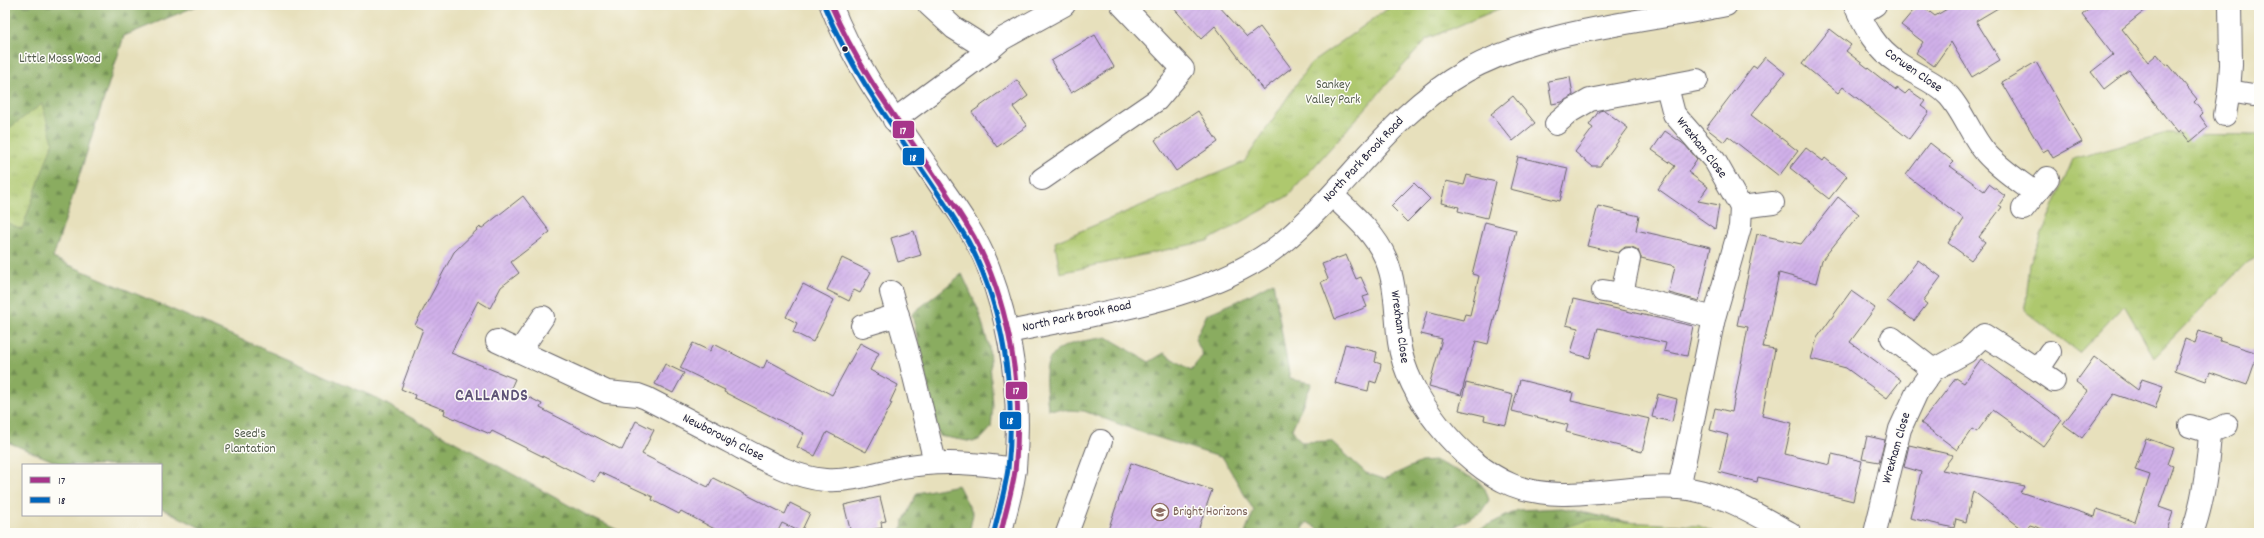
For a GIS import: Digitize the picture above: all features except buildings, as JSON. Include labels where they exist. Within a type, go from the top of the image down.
[{"type":"street","points":[[831,5],[843,36],[860,68],[894,120],[943,188],[973,237],[989,268],[1009,332],[1017,394],[1015,469],[1001,533]]},
{"type":"street","points":[[929,5],[954,28],[989,50]]},
{"type":"street","points":[[894,120],[1002,39],[1064,5]]},
{"type":"street","points":[[1042,179],[1157,100],[1183,69],[1122,5]]},
{"type":"street","name":"North Park Brook Road","points":[[1009,332],[1143,303],[1185,292],[1221,279],[1252,263],[1280,244],[1305,223],[1410,111],[1437,90],[1471,69],[1495,57],[1536,43],[1668,11],[1726,5]]},
{"type":"street","points":[[2225,114],[2231,65],[2230,5]]},
{"type":"street","name":"Corwen Close","points":[[1863,8],[1867,30],[1879,47],[1898,64],[1935,84],[1948,95],[1958,107],[1974,137],[1986,153],[2035,193]]},
{"type":"street","points":[[1556,124],[1571,111],[1590,100],[1667,87],[1697,80]]},
{"type":"street","name":"Wrexham Close","points":[[1667,87],[1674,114],[1715,161],[1741,207]]},
{"type":"street","points":[[2229,91],[2253,95]]},
{"type":"street","name":"Wrexham Close","points":[[1332,195],[1367,229],[1386,259],[1396,301],[1399,342],[1404,367],[1415,392],[1444,431],[1469,456],[1484,468],[1512,485],[1540,491],[1566,493],[1679,488],[1705,492],[1732,502],[1790,533]]},
{"type":"street","points":[[1679,488],[1714,318],[1740,227],[1741,207],[1773,203]]},
{"type":"street","points":[[1629,259],[1612,292],[1714,318]]},
{"type":"street","points":[[891,292],[935,462]]},
{"type":"street","points":[[862,326],[898,315]]},
{"type":"street","points":[[520,351],[543,317]]},
{"type":"street","name":"Wrexham Close","points":[[1874,533],[1903,422],[1916,392],[1933,370],[1966,352],[1984,335],[2046,376],[2050,352]]},
{"type":"street","points":[[1892,338],[1933,370]]},
{"type":"street","name":"Newborough Close","points":[[497,340],[607,392],[638,395],[646,398],[768,461],[812,478],[840,480],[854,479],[903,467],[935,462],[961,462],[1015,469]]},
{"type":"street","points":[[2192,533],[2200,510],[2209,458],[2209,428]]},
{"type":"street","points":[[1067,533],[1101,441]]},
{"type":"green space","name":"Seed's Plantation","points":[[5,5],[199,5],[124,36],[53,258],[372,396],[590,517],[624,533],[211,533],[162,508],[162,464],[61,464],[5,441]]},
{"type":"green space","name":"Sankey Valley Park","points":[[1393,5],[1508,5],[1427,39],[1288,196],[1207,241],[1060,273],[1055,242],[1244,162],[1310,64]]},
{"type":"green space","points":[[42,104],[53,142],[22,229],[5,222],[5,131]]},
{"type":"green space","points":[[2163,134],[2259,135],[2259,256],[2247,262],[2154,357],[2124,305],[2079,353],[2025,311],[2030,263],[2073,159]]},
{"type":"green space","points":[[962,274],[978,309],[989,347],[993,406],[991,428],[981,439],[973,442],[939,436],[912,314]]},
{"type":"green space","points":[[1273,282],[1290,379],[1312,383],[1292,429],[1301,442],[1331,441],[1366,473],[1384,479],[1421,462],[1436,461],[1477,480],[1485,489],[1489,500],[1481,512],[1444,533],[1325,533],[1307,522],[1301,533],[1245,533],[1254,511],[1223,458],[1137,431],[1084,411],[1048,409],[1046,371],[1051,358],[1056,351],[1081,341],[1107,337],[1149,362],[1164,353],[1191,370],[1203,355],[1195,339],[1207,314],[1238,301]]},
{"type":"green space","points":[[958,485],[973,514],[969,533],[901,533],[903,522],[917,493]]},
{"type":"green space","points":[[1562,508],[1680,533],[1472,533],[1518,510]]},
{"type":"green space","points":[[1588,520],[1699,526],[1716,533],[1548,533]]},
{"type":"transit line","name":"17","points":[[831,5],[862,66],[974,237],[987,264],[997,292],[1006,321],[1012,351],[1018,412],[1015,471],[1001,533]]},
{"type":"transit line","name":"18","points":[[825,8],[856,69],[968,241],[991,294],[999,323],[1004,352],[1010,411],[1008,469],[1004,493],[994,532]]},
{"type":"place","name":"Bright Horizons","points":[[1160,512]]},
{"type":"district","name":"CALLANDS","points":[[492,397]]},
{"type":"park label","name":"Little Moss Wood","points":[[60,59]]}]
